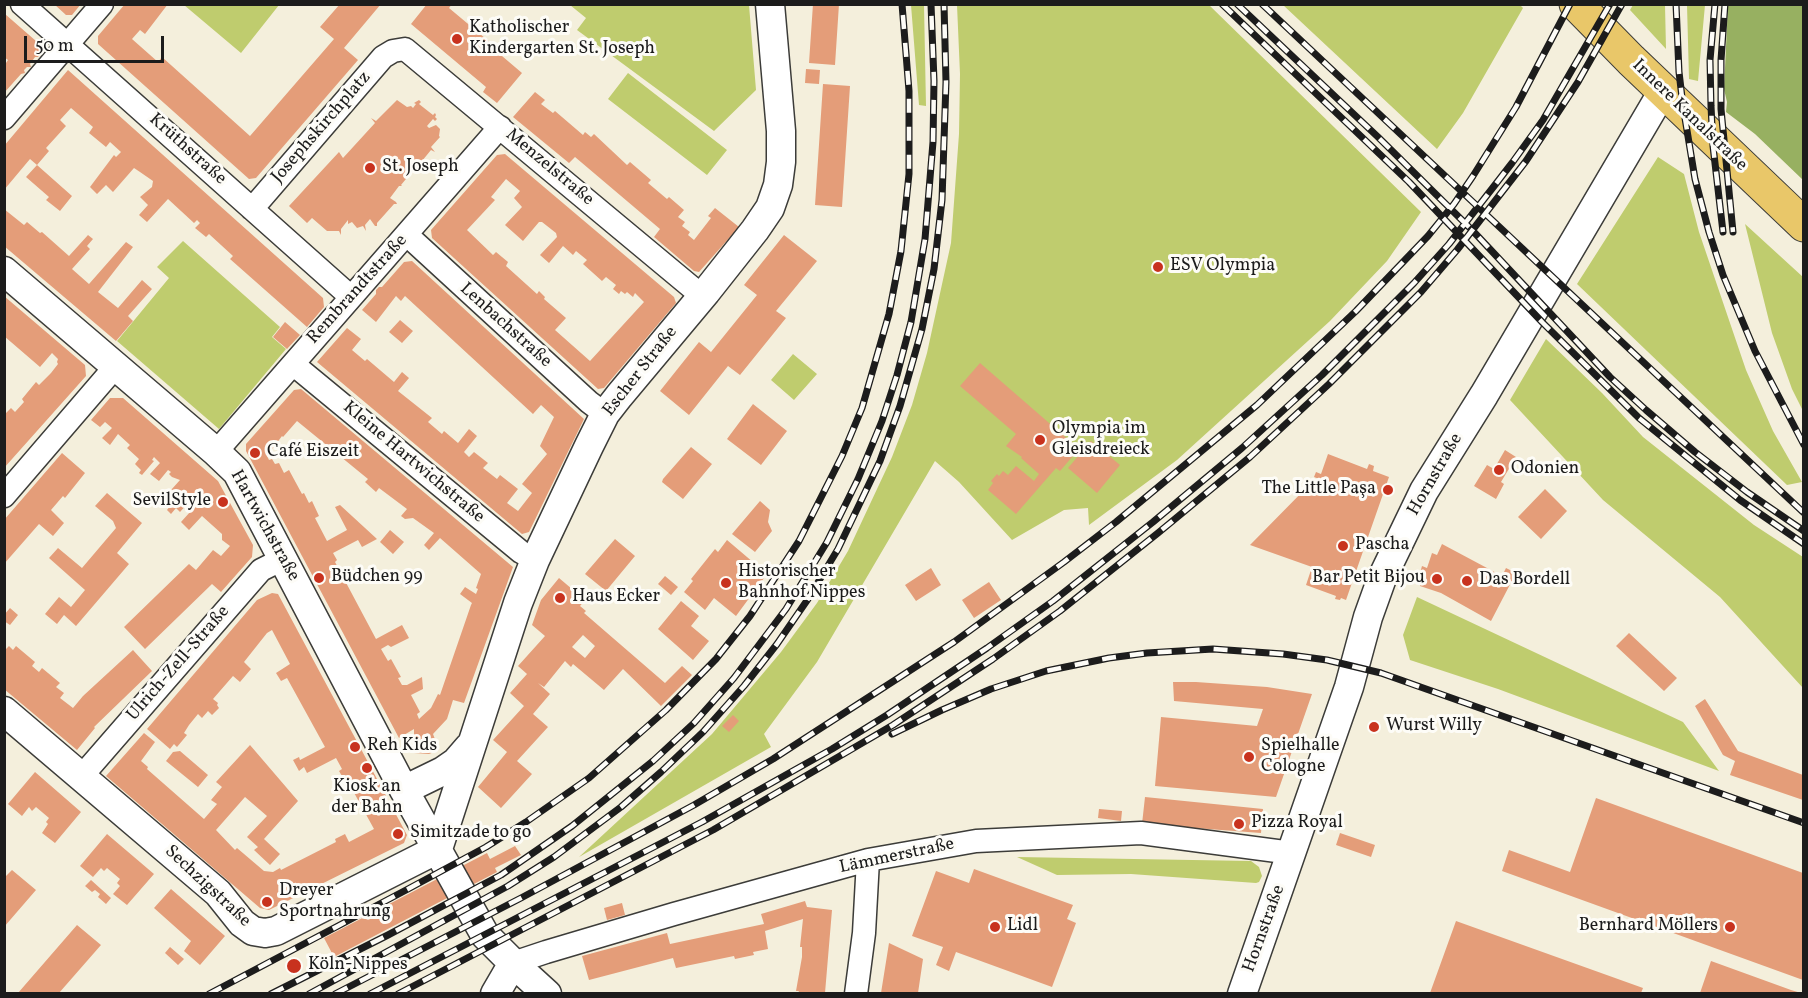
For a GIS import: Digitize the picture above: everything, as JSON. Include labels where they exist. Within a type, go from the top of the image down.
[{"type":"main road","name":"Innere Kanalstraße","points":[[1576,4],[1803,225]]},
{"type":"street","name":"Krüthstraße","points":[[22,4],[351,297]]},
{"type":"street","points":[[4,118],[102,4]]},
{"type":"street","name":"Escher Straße","points":[[438,849],[518,603],[535,560],[605,414],[755,230],[770,208],[778,185],[781,131],[770,4]]},
{"type":"street","name":"Menzelstraße","points":[[393,51],[405,49],[702,296]]},
{"type":"street","name":"Josephskirchplatz","points":[[252,209],[383,57],[393,51]]},
{"type":"street","name":"Hornstraße","points":[[1242,993],[1349,687],[1368,617],[1382,579],[1424,490],[1489,386],[1663,91]]},
{"type":"street","name":"Rembrandtstraße","points":[[216,452],[500,127]]},
{"type":"street","name":"Lenbachstraße","points":[[407,235],[589,402],[605,414]]},
{"type":"street","name":"Hartwichstraße","points":[[4,271],[237,472],[404,790],[485,935],[547,993]]},
{"type":"street","name":"Kleine Hartwichstraße","points":[[293,363],[521,552],[535,560]]},
{"type":"street","points":[[4,496],[116,367]]},
{"type":"street","name":"Ulrich-Zell-Straße","points":[[81,777],[261,570],[284,559]]},
{"type":"street","name":"Sechzigstraße","points":[[4,711],[218,893],[248,927],[260,933],[271,933],[282,928],[438,849]]},
{"type":"street","points":[[404,790],[443,771],[456,762],[472,743]]},
{"type":"street","name":"Lämmerstraße","points":[[513,963],[674,914],[868,860],[976,841],[1141,833],[1292,853]]},
{"type":"street","points":[[856,993],[864,933],[868,860]]},
{"type":"street","points":[[495,993],[513,963]]},
{"type":"green space","points":[[1519,4],[1523,8],[1463,113],[1437,149],[1283,5]]},
{"type":"green space","points":[[184,5],[279,5],[241,53]]},
{"type":"green space","points":[[570,5],[749,5],[756,90],[714,131],[577,30],[586,18]]},
{"type":"green space","points":[[911,5],[924,5],[926,106],[919,105]]},
{"type":"green space","name":"ESV Olympia","points":[[957,5],[1209,5],[1421,212],[1387,261],[1330,321],[1177,460],[1089,525],[1088,508],[1064,510],[1012,540],[959,482],[935,461],[817,662],[764,734],[771,747],[579,857],[712,734],[781,652],[817,603],[848,551],[892,457],[912,405],[927,353],[951,243],[959,134],[960,74]]},
{"type":"green space","points":[[1633,5],[1665,5],[1666,49],[1630,10]]},
{"type":"green space","points":[[1687,5],[1705,5],[1698,81],[1689,79]]},
{"type":"green space","points":[[1728,5],[1803,5],[1803,180],[1755,134],[1726,112],[1727,102],[1724,89]]},
{"type":"green space","points":[[628,73],[727,150],[707,175],[608,99]]},
{"type":"green space","points":[[1658,157],[1684,174],[1699,232],[1746,370],[1773,431],[1802,482],[1787,485],[1577,284]]},
{"type":"green space","points":[[1745,224],[1803,277],[1803,411],[1792,389],[1772,333]]},
{"type":"green space","points":[[183,241],[280,327],[272,337],[286,349],[219,429],[117,341],[169,278],[157,267]]},
{"type":"green space","points":[[1546,339],[1602,393],[1643,437],[1754,525],[1803,557],[1803,688],[1720,597],[1603,500],[1510,400]]},
{"type":"green space","points":[[793,354],[817,374],[794,400],[771,380]]},
{"type":"green space","points":[[1417,597],[1683,722],[1719,771],[1498,689],[1410,660],[1403,635]]},
{"type":"green space","points":[[1017,857],[1251,861],[1259,867],[1262,876],[1256,883],[1131,874],[1057,875]]},
{"type":"building","points":[[54,4],[81,4],[72,15],[66,15]]},
{"type":"building","points":[[125,4],[168,4],[145,34],[140,30],[132,39],[158,62],[162,57],[250,136],[334,39],[320,27],[340,4],[381,4],[344,48],[358,60],[256,178],[249,179],[98,44],[98,36]]},
{"type":"building","name":"Katholischer Kindergarten St. Joseph","points":[[427,4],[452,4],[449,8],[504,54],[502,56],[522,73],[497,103],[483,92],[486,87],[411,24]]},
{"type":"building","points":[[813,4],[839,4],[835,65],[809,63]]},
{"type":"building","points":[[5,14],[44,48],[30,64],[31,67],[27,67],[24,70],[25,73],[21,74],[4,93],[4,66],[8,60],[4,57],[6,54]]},
{"type":"building","points":[[806,69],[820,70],[819,84],[805,83]]},
{"type":"building","points":[[68,70],[323,298],[324,307],[307,327],[230,259],[233,256],[209,234],[206,237],[195,228],[200,223],[197,220],[194,223],[168,199],[147,222],[139,215],[148,205],[140,197],[152,187],[153,181],[134,168],[113,192],[106,185],[97,194],[90,187],[114,155],[116,157],[121,152],[110,142],[106,147],[89,133],[93,127],[71,108],[60,120],[66,126],[46,148],[49,151],[37,165],[30,159],[4,190],[4,146]]},
{"type":"building","points":[[823,84],[850,86],[842,207],[815,205]]},
{"type":"building","points":[[535,92],[545,100],[541,104],[553,113],[555,111],[583,135],[585,132],[591,137],[594,134],[627,165],[630,162],[651,180],[648,183],[684,210],[678,217],[685,222],[682,226],[690,232],[688,235],[694,240],[711,218],[708,216],[715,208],[739,227],[699,272],[694,271],[654,237],[660,229],[575,157],[569,163],[513,117]]},
{"type":"building","name":"St. Joseph","points":[[397,100],[413,108],[416,104],[414,103],[419,100],[421,102],[419,104],[433,115],[435,113],[437,119],[435,121],[433,119],[427,126],[429,128],[436,125],[440,129],[440,137],[431,147],[435,152],[431,150],[422,161],[425,165],[420,162],[390,198],[397,204],[394,204],[377,223],[377,226],[370,219],[365,225],[366,231],[363,226],[357,228],[352,222],[348,224],[348,220],[341,229],[341,235],[339,231],[327,231],[312,218],[307,223],[289,206],[339,152],[343,158],[375,123],[371,118],[376,121]]},
{"type":"building","points":[[505,154],[674,297],[676,303],[604,388],[598,389],[432,238],[431,230],[497,155]],"holes":[[[506,179],[520,191],[514,198],[522,207],[505,225],[523,241],[539,222],[542,222],[556,233],[557,237],[540,255],[549,263],[563,246],[573,255],[576,251],[587,260],[583,264],[602,281],[606,277],[616,285],[613,289],[619,294],[621,291],[625,294],[627,292],[633,297],[635,293],[644,302],[590,361],[555,330],[566,318],[544,299],[545,297],[539,291],[537,294],[506,266],[508,262],[496,252],[493,255],[467,230],[495,200],[491,197]]]},
{"type":"building","points":[[37,165],[72,196],[60,211],[46,200],[49,197],[26,177]]},
{"type":"building","points":[[4,209],[24,225],[27,222],[40,233],[42,232],[69,256],[88,235],[93,239],[87,246],[90,249],[72,269],[89,284],[126,242],[133,247],[98,292],[118,308],[142,280],[152,289],[128,316],[133,321],[116,341],[4,246]]},
{"type":"building","points":[[784,235],[817,261],[776,311],[786,318],[740,375],[728,366],[689,415],[660,391],[699,342],[711,352],[757,295],[744,285]]},
{"type":"building","points":[[412,261],[584,419],[529,532],[522,534],[317,362],[347,328],[361,339],[352,350],[365,361],[367,359],[394,382],[402,372],[409,378],[398,391],[432,418],[428,422],[442,434],[444,431],[458,443],[469,429],[477,436],[464,452],[469,457],[474,452],[488,463],[483,468],[497,479],[500,475],[518,489],[507,503],[518,511],[532,493],[522,484],[547,454],[540,446],[554,417],[541,405],[533,414],[405,296],[401,301],[396,296],[376,322],[362,310],[376,294],[376,290],[382,287],[404,262]]},
{"type":"building","points":[[4,296],[85,365],[86,376],[4,468],[4,415],[11,408],[15,412],[36,382],[39,385],[51,373],[58,364],[58,359],[52,353],[40,367],[4,336]]},
{"type":"building","points":[[400,320],[413,331],[402,343],[389,332]]},
{"type":"building","points":[[285,322],[300,335],[287,349],[273,337]]},
{"type":"building","name":"Olympia im Gleisdreieck","points":[[980,363],[1079,449],[1060,471],[1056,468],[1016,514],[988,490],[993,483],[991,481],[1003,471],[1008,475],[1016,466],[1034,481],[1039,474],[1022,457],[1006,446],[1016,434],[960,386]]},
{"type":"building","points":[[301,389],[513,567],[464,703],[453,700],[447,719],[433,734],[439,750],[429,754],[414,753],[414,729],[399,738],[246,451],[246,444],[294,390]],"holes":[[[297,421],[368,479],[365,482],[376,492],[379,488],[407,509],[401,516],[405,519],[413,518],[434,533],[424,545],[429,550],[440,538],[481,574],[476,594],[465,587],[460,594],[472,603],[440,695],[438,694],[431,708],[419,719],[417,714],[420,712],[411,695],[423,689],[422,677],[407,685],[402,685],[398,678],[401,677],[391,659],[388,661],[381,649],[409,638],[402,625],[376,639],[335,562],[337,560],[333,553],[358,540],[362,547],[377,539],[340,505],[335,507],[347,530],[327,541],[315,518],[319,516],[312,501],[309,503],[304,493],[302,494],[289,470],[284,473],[279,463],[275,464],[267,456]]]},
{"type":"building","points":[[110,398],[123,398],[218,481],[253,545],[252,557],[221,592],[212,584],[145,649],[124,627],[189,564],[196,570],[213,550],[221,556],[230,546],[222,540],[222,534],[202,516],[189,530],[181,522],[200,501],[196,494],[180,512],[176,508],[171,514],[167,510],[170,506],[163,499],[180,480],[172,477],[168,470],[159,481],[150,474],[160,463],[154,457],[152,460],[154,461],[142,475],[139,473],[141,470],[135,464],[139,459],[127,448],[130,445],[118,434],[110,445],[102,438],[112,428],[105,422],[100,427],[91,420]]},
{"type":"building","points":[[753,404],[787,431],[761,465],[727,439]]},
{"type":"building","points":[[1091,441],[1120,465],[1097,493],[1068,468]]},
{"type":"building","points":[[691,447],[712,464],[683,499],[662,482]]},
{"type":"building","points":[[1505,450],[1516,457],[1501,482],[1504,484],[1496,499],[1474,486],[1487,465],[1494,469]]},
{"type":"building","points":[[62,453],[85,473],[65,498],[63,496],[51,510],[64,523],[53,536],[39,524],[4,564],[4,520]]},
{"type":"building","name":"Pascha","points":[[1328,454],[1367,469],[1369,464],[1374,466],[1373,471],[1389,477],[1346,600],[1335,599],[1336,596],[1306,585],[1312,567],[1250,545],[1314,480],[1318,481],[1319,479],[1314,477],[1316,472],[1321,474]]},
{"type":"building","points":[[1545,489],[1567,511],[1541,539],[1518,517]]},
{"type":"building","points":[[107,493],[142,523],[117,553],[129,564],[76,626],[64,615],[57,624],[45,614],[59,597],[71,607],[85,590],[49,558],[58,548],[82,568],[116,528],[113,521],[95,506]]},
{"type":"building","points":[[760,501],[770,510],[768,522],[772,531],[755,552],[732,534]]},
{"type":"building","points":[[390,530],[404,542],[393,554],[380,542]]},
{"type":"building","points":[[615,539],[635,556],[606,591],[585,574]]},
{"type":"building","name":"Historischer Bahnhof Nippes","points":[[727,540],[767,574],[736,616],[714,598],[705,610],[684,592],[693,581],[691,579],[715,549],[718,552]]},
{"type":"building","name":"Das Bordell","points":[[1442,544],[1502,576],[1506,568],[1516,573],[1491,621],[1441,593],[1420,586],[1424,574],[1420,573],[1422,566],[1427,568],[1432,553],[1437,555]]},
{"type":"building","points":[[931,568],[941,585],[916,601],[905,585]]},
{"type":"building","points":[[665,576],[678,587],[671,595],[658,584]]},
{"type":"building","points":[[559,578],[585,600],[580,606],[586,611],[584,613],[665,683],[682,666],[692,675],[661,706],[623,669],[604,690],[573,664],[571,667],[565,661],[544,687],[538,683],[550,694],[533,714],[548,727],[517,761],[532,774],[501,808],[478,787],[507,752],[493,740],[524,706],[510,693],[527,674],[518,666],[545,636],[532,625],[541,600]],"holes":[[[583,635],[595,646],[585,658],[572,647]]]},
{"type":"building","points":[[989,582],[1001,600],[974,618],[962,600]]},
{"type":"building","points":[[272,593],[278,594],[407,835],[404,843],[269,910],[260,908],[106,776],[144,733],[155,742],[141,761],[148,767],[147,769],[204,819],[217,804],[211,800],[222,787],[216,782],[250,745],[298,801],[264,839],[280,854],[270,865],[254,850],[258,847],[247,837],[267,816],[245,797],[216,830],[235,850],[237,848],[264,871],[273,872],[280,868],[281,870],[336,842],[335,839],[345,834],[349,842],[374,829],[352,789],[350,790],[339,771],[342,769],[336,758],[307,773],[304,767],[299,771],[293,760],[299,757],[300,760],[325,747],[287,678],[281,681],[276,673],[290,664],[272,630],[244,662],[251,669],[240,682],[233,676],[213,699],[218,703],[219,708],[212,715],[208,711],[202,718],[198,714],[184,733],[187,735],[177,747],[174,744],[170,749],[147,729],[257,600]]},
{"type":"building","points":[[681,601],[699,616],[691,626],[709,641],[693,660],[658,629]]},
{"type":"building","points":[[10,608],[18,615],[10,625],[4,621],[4,615]]},
{"type":"building","points":[[1629,633],[1677,678],[1664,691],[1616,646]]},
{"type":"building","points":[[9,646],[13,650],[16,646],[35,662],[32,666],[39,672],[42,668],[60,683],[56,687],[64,693],[60,698],[73,708],[133,650],[152,671],[94,727],[77,750],[4,689],[4,651]]},
{"type":"building","points":[[1173,682],[1267,687],[1312,694],[1276,797],[1155,786],[1161,717],[1257,726],[1263,709],[1174,701]]},
{"type":"building","points":[[1705,699],[1738,751],[1803,775],[1803,800],[1730,775],[1735,761],[1723,755],[1695,706]]},
{"type":"building","points":[[733,715],[739,721],[729,732],[722,726]]},
{"type":"building","points":[[180,751],[208,775],[198,787],[166,761],[173,752]]},
{"type":"building","points":[[35,772],[81,812],[55,843],[42,833],[49,818],[36,807],[32,811],[29,807],[22,816],[8,804]]},
{"type":"building","points":[[1145,797],[1263,809],[1261,833],[1142,824]]},
{"type":"building","name":"Bernhard Möllers","points":[[1596,798],[1803,873],[1803,980],[1502,871],[1509,850],[1570,872]]},
{"type":"building","points":[[1099,809],[1122,811],[1121,821],[1098,818]]},
{"type":"building","points":[[1340,833],[1375,845],[1371,857],[1336,845]]},
{"type":"building","points":[[107,834],[154,874],[127,905],[113,894],[120,886],[117,883],[120,879],[107,868],[104,871],[101,868],[93,877],[80,866]]},
{"type":"building","points":[[515,846],[521,855],[495,868],[497,872],[334,957],[324,938],[487,853],[490,859]]},
{"type":"building","name":"Lidl","points":[[974,869],[1073,905],[1067,919],[1076,923],[1052,987],[956,952],[949,971],[936,965],[943,947],[912,936],[936,871],[969,883]]},
{"type":"building","points":[[12,870],[36,890],[4,927],[4,878]]},
{"type":"building","points":[[91,880],[111,898],[106,904],[98,897],[100,894],[95,890],[92,892],[85,886]]},
{"type":"building","points":[[171,889],[225,936],[200,965],[184,951],[191,941],[154,908]]},
{"type":"building","points":[[805,901],[807,907],[832,910],[825,993],[798,993],[799,991],[796,991],[802,957],[802,947],[800,947],[803,919],[765,931],[768,949],[753,952],[754,955],[735,959],[734,956],[676,968],[673,958],[589,980],[582,956],[667,933],[670,944],[764,924],[761,914]]},
{"type":"building","points":[[622,903],[625,915],[607,920],[604,908]]},
{"type":"building","points":[[1456,921],[1643,988],[1641,993],[1430,993]]},
{"type":"building","points":[[77,925],[101,945],[59,993],[18,993]]},
{"type":"building","points":[[889,943],[923,959],[918,993],[881,993]]},
{"type":"building","points":[[170,947],[184,959],[178,965],[165,953]]},
{"type":"building","points":[[1711,961],[1791,990],[1801,993],[1700,993]]},
{"type":"railway","points":[[209,994],[486,847],[589,778],[666,710],[716,659],[750,616],[799,541],[842,456],[862,408],[889,314],[901,251],[909,174],[909,91],[902,4]]},
{"type":"railway","points":[[271,994],[501,875],[572,826],[653,761],[694,723],[734,678],[786,609],[827,542],[858,479],[882,421],[911,322],[925,239],[933,142],[934,81],[931,4]]},
{"type":"railway","points":[[309,994],[508,886],[554,857],[621,807],[703,732],[744,686],[808,599],[838,549],[880,461],[900,406],[922,329],[934,269],[942,200],[946,82],[944,4]]},
{"type":"railway","points":[[1222,4],[1409,182],[1543,323],[1639,418],[1740,500],[1804,544]]},
{"type":"railway","points":[[1237,4],[1378,137],[1472,230],[1610,377],[1695,452],[1747,492],[1804,531]]},
{"type":"railway","points":[[1262,4],[1804,513]]},
{"type":"railway","points":[[335,994],[521,898],[694,805],[773,759],[954,642],[1116,522],[1257,405],[1356,311],[1428,236],[1454,204],[1516,107],[1570,4]]},
{"type":"railway","points":[[370,994],[702,822],[832,749],[987,648],[1053,601],[1153,522],[1242,448],[1322,375],[1414,283],[1449,244],[1543,120],[1610,4]]},
{"type":"railway","points":[[398,994],[713,830],[893,725],[993,659],[1060,611],[1158,533],[1250,457],[1329,384],[1421,292],[1457,250],[1526,161],[1578,82],[1622,4]]},
{"type":"railway","points":[[1676,4],[1683,106],[1695,179],[1709,232],[1723,275],[1755,351],[1804,445]]},
{"type":"railway","points":[[1715,4],[1710,60],[1711,106],[1713,146],[1723,232]]},
{"type":"railway","points":[[1725,4],[1721,60],[1721,109],[1733,232]]},
{"type":"railway","points":[[892,734],[991,689],[1046,671],[1109,658],[1213,649],[1283,654],[1327,660],[1381,673],[1804,823]]},
{"type":"place","name":"Katholischer Kindergarten St. Joseph","points":[[457,39]]},
{"type":"place","name":"St. Joseph","points":[[370,168]]},
{"type":"place","name":"ESV Olympia","points":[[1158,267]]},
{"type":"place","name":"Olympia im Gleisdreieck","points":[[1040,440]]},
{"type":"place","name":"Café Eiszeit","points":[[255,453]]},
{"type":"place","name":"Odonien","points":[[1499,470]]},
{"type":"place","name":"The Little Paşa","points":[[1388,490]]},
{"type":"place","name":"SevilStyle","points":[[223,502]]},
{"type":"place","name":"Pascha","points":[[1343,546]]},
{"type":"place","name":"Büdchen 99","points":[[319,578]]},
{"type":"place","name":"Bar Petit Bijou","points":[[1437,579]]},
{"type":"place","name":"Das Bordell","points":[[1467,581]]},
{"type":"place","name":"Historischer Bahnhof Nippes","points":[[726,583]]},
{"type":"place","name":"Haus Ecker","points":[[560,598]]},
{"type":"place","name":"Wurst Willy","points":[[1374,727]]},
{"type":"place","name":"Reh Kids","points":[[355,747]]},
{"type":"place","name":"Spielhalle Cologne","points":[[1249,757]]},
{"type":"place","name":"Kiosk an der Bahn","points":[[367,768]]},
{"type":"place","name":"Pizza Royal","points":[[1239,824]]},
{"type":"place","name":"Simitzade to go","points":[[398,834]]},
{"type":"place","name":"Dreyer Sportnahrung","points":[[267,902]]},
{"type":"place","name":"Lidl","points":[[995,927]]},
{"type":"place","name":"Bernhard Möllers","points":[[1730,927]]},
{"type":"place","name":"Köln-Nippes","points":[[294,966]]}]
